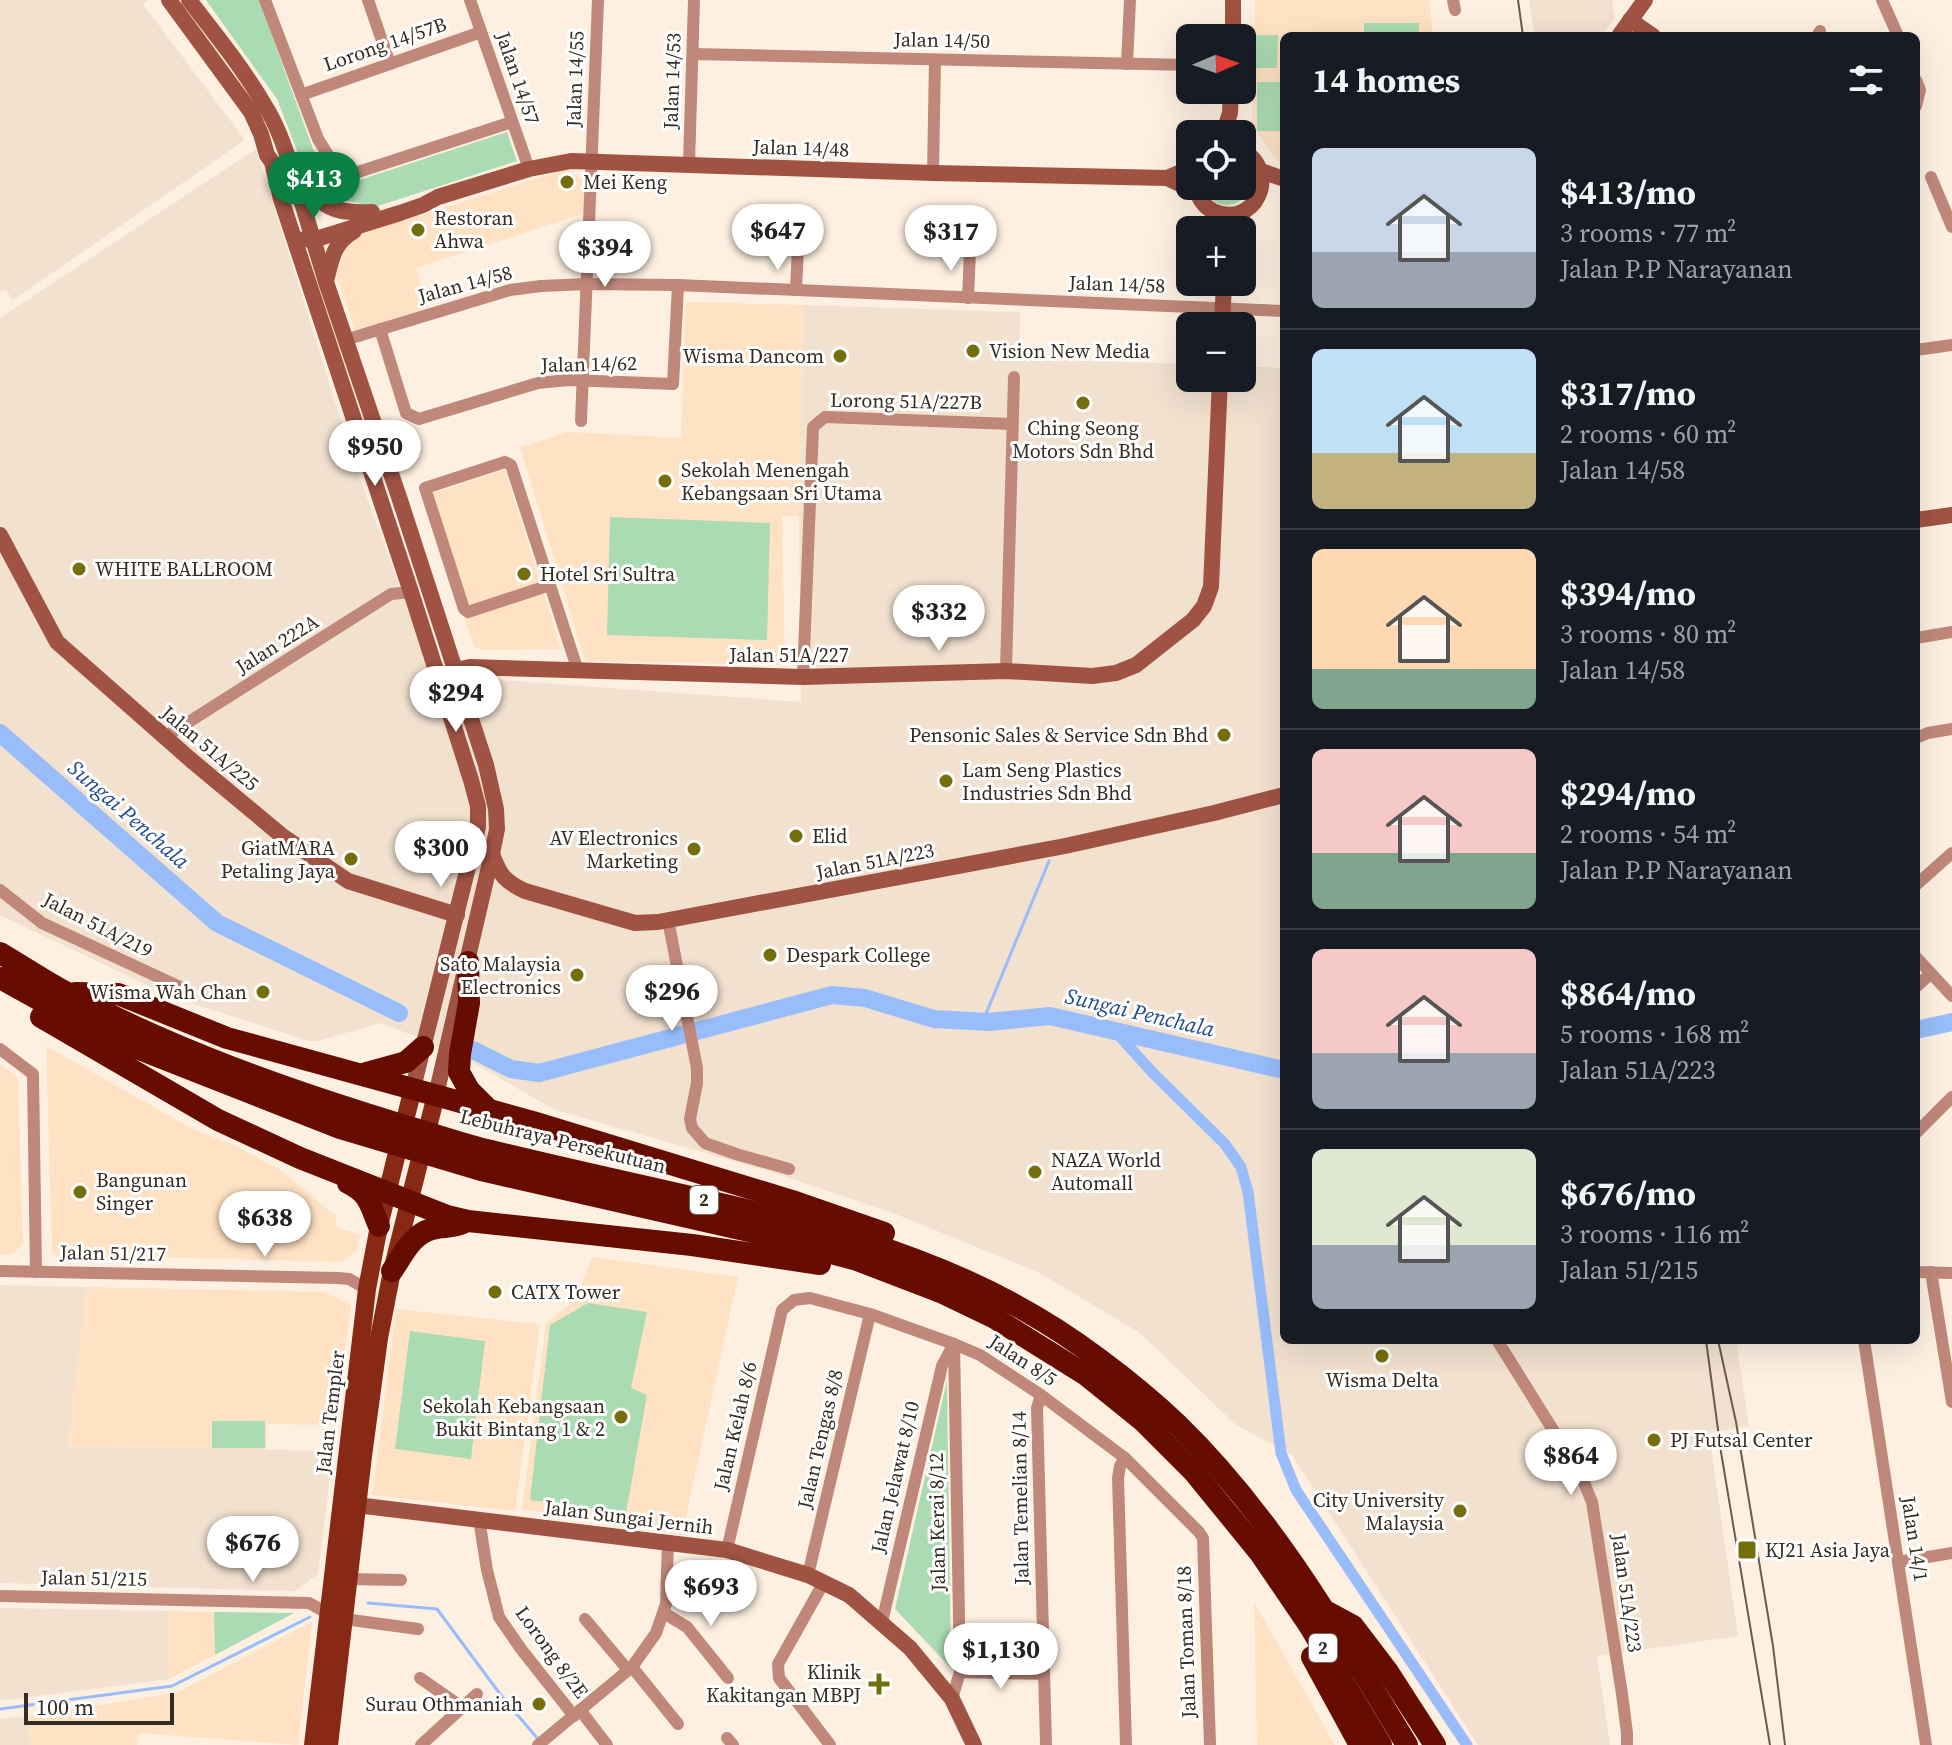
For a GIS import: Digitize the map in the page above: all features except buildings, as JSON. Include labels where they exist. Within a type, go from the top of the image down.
[{"type":"highway","name":"Lebuhraya Persekutuan","points":[[0,953],[66,992],[151,1033],[344,1118]]},
{"type":"highway","points":[[468,962],[469,1003],[459,1072],[469,1090],[488,1109]]},
{"type":"highway","points":[[3,980],[34,1013],[218,1120],[361,1190],[379,1226]]},
{"type":"highway","name":"Lebuhraya Persekutuan","points":[[3,980],[129,1045],[344,1118],[484,1160],[857,1260],[943,1293],[993,1317],[1086,1375],[1143,1421],[1194,1472],[1260,1553],[1309,1625],[1381,1745]]},
{"type":"highway","points":[[66,992],[118,994],[227,1038],[488,1109],[863,1224],[965,1267],[984,1288]]},
{"type":"highway","points":[[361,1074],[406,1062],[423,1047]]},
{"type":"highway","points":[[300,1158],[409,1202],[468,1221],[692,1245],[817,1264],[857,1260]]},
{"type":"highway","name":"Lebuhraya Persekutuan","points":[[484,1160],[738,1208],[859,1239],[918,1259],[984,1288],[1031,1314],[1097,1357],[1176,1424],[1227,1478],[1325,1610],[1407,1745]]},
{"type":"highway","points":[[392,1271],[411,1243],[424,1232],[455,1227],[468,1221]]},
{"type":"highway","points":[[1260,1553],[1271,1592],[1297,1630],[1355,1736]]},
{"type":"highway","points":[[1325,1610],[1353,1626],[1388,1672],[1435,1745]]},
{"type":"main road","name":"Jalan Templer","points":[[313,1745],[336,1616],[350,1504],[367,1289],[413,1088]]},
{"type":"main road","name":"Jalan Templer","points":[[329,1745],[336,1616],[348,1579],[350,1504],[392,1271],[436,1095]]},
{"type":"street","points":[[169,0],[251,112],[267,155],[281,162],[332,209],[371,217]]},
{"type":"street","points":[[189,0],[267,108],[281,162],[345,340],[464,609],[468,612],[550,585]]},
{"type":"street","points":[[265,0],[318,139],[333,163],[355,173],[512,122]]},
{"type":"street","points":[[368,0],[390,64]]},
{"type":"street","name":"Jalan 14/57","points":[[470,0],[529,169]]},
{"type":"street","name":"Jalan 14/55","points":[[581,418],[598,0]]},
{"type":"street","name":"Jalan 14/53","points":[[689,164],[694,0]]},
{"type":"street","points":[[1127,64],[1130,0]]},
{"type":"street","points":[[1233,0],[1233,24]]},
{"type":"street","points":[[1622,32],[1645,0]]},
{"type":"street","points":[[1882,0],[1896,32]]},
{"type":"street","points":[[1630,20],[1647,32]]},
{"type":"street","name":"Lorong 14/57B","points":[[301,95],[481,32]]},
{"type":"street","name":"Jalan 14/50","points":[[693,54],[1176,65]]},
{"type":"street","points":[[933,173],[935,60]]},
{"type":"street","points":[[1228,120],[1230,104]]},
{"type":"street","points":[[1230,113],[1232,120]]},
{"type":"street","name":"Jalan 14/48","points":[[309,236],[423,205],[438,197],[556,163],[592,161],[1167,178],[1176,181]]},
{"type":"street","points":[[1240,216],[1252,205],[1261,189],[1261,171],[1256,161]]},
{"type":"street","points":[[281,162],[281,199],[478,806],[478,827],[413,1088]]},
{"type":"street","points":[[1261,171],[1280,178]]},
{"type":"street","name":"Jalan 14/48","points":[[1167,178],[1176,174]]},
{"type":"street","points":[[1931,177],[1952,227]]},
{"type":"street","points":[[1261,189],[1280,186]]},
{"type":"street","points":[[1201,200],[1217,216]]},
{"type":"street","points":[[1215,212],[1227,216]]},
{"type":"street","points":[[326,282],[339,242],[371,217]]},
{"type":"street","points":[[309,236],[302,249],[309,282]]},
{"type":"street","points":[[796,290],[798,247]]},
{"type":"street","points":[[968,298],[970,251]]},
{"type":"street","name":"Jalan 14/58","points":[[345,340],[510,290],[587,284],[678,285],[1280,311]]},
{"type":"street","name":"Jalan 14/62","points":[[380,329],[406,413],[419,419],[538,383],[568,380],[673,384],[678,285]]},
{"type":"street","points":[[1223,296],[1223,312]]},
{"type":"street","points":[[1920,349],[1952,345]]},
{"type":"street","points":[[1006,671],[1014,377]]},
{"type":"street","name":"Jalan 51A/227","points":[[456,670],[470,667],[803,677],[1006,671],[1092,676],[1116,673],[1136,665],[1201,612],[1211,587],[1219,392]]},
{"type":"street","name":"Lorong 51A/227B","points":[[803,677],[813,427],[825,417],[1012,424]]},
{"type":"street","points":[[412,492],[505,462],[511,465],[578,671]]},
{"type":"street","points":[[412,492],[456,670],[486,765],[496,809],[497,829],[436,1095]]},
{"type":"street","points":[[1920,519],[1952,515]]},
{"type":"street","name":"Jalan 51A/225","points":[[0,535],[57,642],[281,835],[343,879],[457,915]]},
{"type":"street","name":"Jalan 222A","points":[[165,737],[391,594],[411,592]]},
{"type":"street","points":[[1920,637],[1952,632]]},
{"type":"street","points":[[1920,736],[1952,729]]},
{"type":"street","name":"Jalan 51A/223","points":[[492,854],[508,883],[525,891],[635,923],[668,920],[1065,846],[1280,796]]},
{"type":"street","points":[[1920,881],[1952,853]]},
{"type":"street","name":"Jalan 51A/219","points":[[0,890],[42,923],[182,988]]},
{"type":"street","points":[[668,920],[696,1057],[697,1083],[690,1119],[692,1128],[705,1143],[789,1169]]},
{"type":"street","points":[[1920,962],[1952,996]]},
{"type":"street","points":[[1920,983],[1930,974]]},
{"type":"street","points":[[1941,985],[1952,977]]},
{"type":"street","points":[[0,1049],[33,1074],[36,1272]]},
{"type":"street","points":[[1920,1129],[1952,1097]]},
{"type":"street","name":"Jalan 51/217","points":[[0,1271],[338,1278],[349,1279],[367,1289]]},
{"type":"street","points":[[1920,1272],[1952,1273]]},
{"type":"street","points":[[1931,1272],[1952,1402]]},
{"type":"street","name":"Jalan 8/5","points":[[782,1310],[794,1300],[810,1298],[870,1314],[980,1355],[1041,1395],[1125,1458],[1203,1538]]},
{"type":"street","name":"Jalan Kelah 8/6","points":[[727,1550],[782,1310]]},
{"type":"street","name":"Jalan Tengas 8/8","points":[[808,1575],[870,1314]]},
{"type":"street","name":"Jalan Jelawat 8/10","points":[[882,1622],[942,1366],[954,1344]]},
{"type":"street","name":"Jalan Kerai 8/12","points":[[952,1699],[960,1672],[954,1344]]},
{"type":"street","name":"Jalan 51A/223","points":[[1499,1344],[1581,1475],[1592,1502],[1629,1741]]},
{"type":"street","name":"Jalan 14/1","points":[[1865,1344],[1926,1745]]},
{"type":"street","name":"Jalan Temelian 8/14","points":[[1041,1395],[1037,1408],[1046,1745]]},
{"type":"street","points":[[1125,1458],[1118,1478],[1126,1745]]},
{"type":"street","name":"Jalan Sungai Jernih","points":[[350,1504],[727,1550],[808,1575],[849,1595],[910,1648],[952,1699],[974,1745]]},
{"type":"street","name":"Lorong 8/2E","points":[[479,1519],[499,1617],[521,1649],[607,1745]]},
{"type":"street","name":"Jalan Toman 8/18","points":[[1203,1538],[1210,1745]]},
{"type":"street","points":[[542,1741],[630,1668],[656,1633],[664,1613],[668,1542]]},
{"type":"street","points":[[1898,1562],[1952,1553]]},
{"type":"street","points":[[348,1579],[401,1580]]},
{"type":"street","points":[[824,1582],[778,1664],[779,1678],[827,1744]]},
{"type":"street","name":"Jalan 51/215","points":[[0,1596],[309,1603],[336,1616],[418,1629]]},
{"type":"street","points":[[664,1613],[687,1627],[728,1678]]},
{"type":"street","points":[[585,1619],[678,1724]]},
{"type":"street","points":[[960,1672],[1044,1674]]},
{"type":"street","points":[[420,1678],[463,1708]]},
{"type":"street","points":[[421,1745],[477,1694]]},
{"type":"shaded area","points":[[0,0],[148,0],[143,4],[245,140],[13,300],[5,289],[0,292]]},
{"type":"shaded area","points":[[1255,0],[1429,0],[1433,32],[1280,32],[1280,163],[1256,132],[1256,120],[1252,120],[1253,104],[1256,104]]},
{"type":"shaded area","points":[[1529,0],[1612,0],[1615,19],[1604,32],[1534,32]]},
{"type":"shaded area","points":[[256,149],[353,459],[432,675],[801,702],[799,516],[804,305],[1020,312],[1019,359],[1176,364],[1176,392],[1256,392],[1256,367],[1280,368],[1280,1344],[1737,1344],[1749,1426],[1709,1433],[1738,1636],[1597,1656],[1610,1745],[1478,1745],[1292,1455],[1236,1425],[1140,1333],[1038,1272],[893,1213],[771,1172],[553,1109],[481,1067],[381,1023],[309,1041],[172,997],[0,915],[0,318]]},
{"type":"shaded area","points":[[566,169],[587,183],[588,212],[416,268],[428,308],[355,331],[336,275],[350,237]]},
{"type":"shaded area","name":"Sekolah Menengah Kebangsaan Sri Utama","points":[[686,302],[804,305],[799,516],[782,516],[785,665],[585,661],[520,447],[569,432],[681,438]]},
{"type":"shaded area","points":[[505,470],[561,649],[485,650],[474,647],[424,496]]},
{"type":"shaded area","points":[[46,1046],[191,1128],[236,1146],[282,1171],[336,1216],[336,1225],[340,1229],[360,1234],[357,1250],[341,1262],[59,1257],[52,1251]]},
{"type":"shaded area","points":[[0,1064],[18,1078],[23,1244],[11,1255],[0,1255]]},
{"type":"shaded area","name":"Sekolah Kebangsaan Bukit Bintang 1 & 2","points":[[592,1257],[738,1277],[682,1535],[522,1509],[546,1324],[577,1298]]},
{"type":"shaded area","points":[[0,1285],[87,1287],[68,1446],[333,1451],[318,1574],[295,1591],[0,1583]]},
{"type":"shaded area","points":[[87,1287],[324,1292],[351,1305],[336,1425],[267,1424],[266,1450],[68,1446]]},
{"type":"shaded area","points":[[396,1309],[540,1324],[515,1511],[372,1495]]},
{"type":"shaded area","points":[[1254,1602],[1335,1745],[1257,1745]]},
{"type":"shaded area","points":[[0,1608],[168,1611],[169,1679],[0,1701]]},
{"type":"shaded area","points":[[168,1611],[214,1612],[215,1655],[169,1679]]},
{"type":"shaded area","points":[[312,1622],[298,1745],[139,1733],[137,1745],[30,1745],[29,1716],[176,1693]]},
{"type":"shaded area","points":[[29,1716],[30,1745],[0,1745],[0,1719]]},
{"type":"green space","points":[[206,0],[259,0],[313,149],[328,174],[350,183],[507,132],[517,161],[375,207],[331,197],[316,184],[303,166],[277,99]]},
{"type":"green space","points":[[1364,23],[1419,23],[1419,32],[1364,32]]},
{"type":"green space","points":[[1256,35],[1278,35],[1277,68],[1256,68]]},
{"type":"green space","points":[[1257,82],[1280,82],[1280,131],[1257,131]]},
{"type":"green space","points":[[1214,200],[1240,200],[1229,205]]},
{"type":"green space","points":[[610,517],[770,523],[767,640],[607,635]]},
{"type":"green space","points":[[588,1303],[647,1312],[631,1388],[647,1395],[626,1513],[530,1500],[550,1325]]},
{"type":"green space","points":[[410,1331],[485,1341],[471,1459],[395,1449]]},
{"type":"green space","points":[[947,1380],[951,1668],[895,1609]]},
{"type":"green space","points":[[212,1421],[265,1421],[265,1448],[212,1448]]},
{"type":"green space","points":[[214,1612],[294,1613],[215,1655]]},
{"type":"waterway","name":"Sungai Penchala","points":[[0,733],[217,923],[399,1013]]},
{"type":"waterway","points":[[983,1021],[1049,861]]},
{"type":"waterway","name":"Sungai Penchala","points":[[473,1050],[511,1069],[539,1073],[832,995],[865,998],[934,1019],[988,1022],[1050,1016],[1280,1069]]},
{"type":"waterway","name":"Sungai Penchala","points":[[1920,1029],[1952,1022]]},
{"type":"waterway","points":[[1115,1031],[1225,1144],[1241,1167],[1248,1192],[1281,1453],[1296,1490],[1467,1745]]},
{"type":"waterway","points":[[368,1603],[437,1609],[503,1698],[538,1739]]},
{"type":"waterway","points":[[0,1709],[172,1686],[310,1617]]},
{"type":"tram line","points":[[1518,0],[1522,32]]},
{"type":"tram line","points":[[1707,1344],[1721,1452],[1770,1745]]},
{"type":"tram line","points":[[1719,1344],[1736,1422],[1773,1646],[1785,1745]]},
{"type":"place","name":"Mei Keng","points":[[567,182]]},
{"type":"place","name":"Restoran Ahwa","points":[[418,230]]},
{"type":"place","name":"Vision New Media","points":[[973,351]]},
{"type":"place","name":"Wisma Dancom","points":[[840,356]]},
{"type":"place","name":"Ching Seong Motors Sdn Bhd","points":[[1083,403]]},
{"type":"place","name":"Sekolah Menengah Kebangsaan Sri Utama","points":[[665,481]]},
{"type":"place","name":"WHITE BALLROOM","points":[[79,569]]},
{"type":"place","name":"Hotel Sri Sultra","points":[[524,574]]},
{"type":"place","name":"Pensonic Sales & Service Sdn Bhd","points":[[1224,735]]},
{"type":"place","name":"Lam Seng Plastics Industries Sdn Bhd","points":[[946,781]]},
{"type":"place","name":"Elid","points":[[796,836]]},
{"type":"place","name":"AV Electronics Marketing","points":[[694,849]]},
{"type":"place","name":"GiatMARA Petaling Jaya","points":[[351,859]]},
{"type":"place","name":"Despark College","points":[[770,955]]},
{"type":"place","name":"Sato Malaysia Electronics","points":[[577,975]]},
{"type":"place","name":"Wisma Wah Chan","points":[[263,992]]},
{"type":"place","name":"NAZA World Automall","points":[[1035,1172]]},
{"type":"place","name":"Bangunan Singer","points":[[80,1192]]},
{"type":"place","name":"CATX Tower","points":[[495,1292]]},
{"type":"place","name":"Wisma Delta","points":[[1382,1356]]},
{"type":"place","name":"Sekolah Kebangsaan Bukit Bintang 1 & 2","points":[[621,1417]]},
{"type":"place","name":"PJ Futsal Center","points":[[1654,1440]]},
{"type":"place","name":"City University Malaysia","points":[[1460,1511]]},
{"type":"place","name":"KJ21 Asia Jaya","points":[[1747,1550]]},
{"type":"place","name":"Klinik Kakitangan MBPJ","points":[[879,1684]]},
{"type":"place","name":"Surau Othmaniah","points":[[539,1704]]}]
